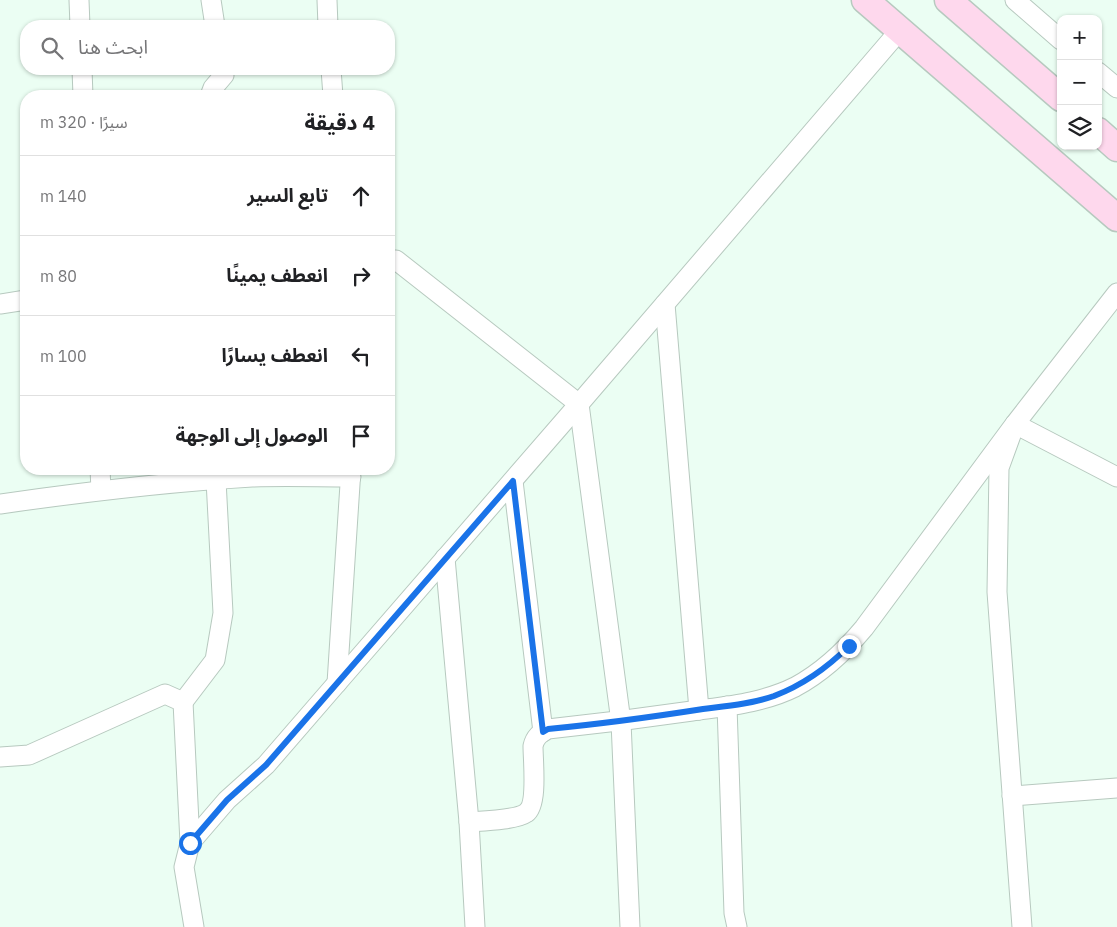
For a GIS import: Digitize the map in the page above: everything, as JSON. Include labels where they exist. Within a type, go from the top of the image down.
[{"type":"street","points":[[79,0],[80,20]]},
{"type":"street","points":[[211,0],[214,20]]},
{"type":"street","points":[[327,0],[328,20]]},
{"type":"street","points":[[865,0],[1117,218]]},
{"type":"street","points":[[948,0],[1057,95]]},
{"type":"street","points":[[1015,0],[1057,37]]},
{"type":"street","points":[[190,843],[227,800],[266,765],[580,404],[900,30]]},
{"type":"street","points":[[82,75],[83,90]]},
{"type":"street","points":[[212,90],[224,75]]},
{"type":"street","points":[[331,75],[333,90]]},
{"type":"street","points":[[1102,75],[1117,88]]},
{"type":"street","points":[[1102,135],[1117,148]]},
{"type":"street","points":[[395,260],[580,404],[621,722],[630,927]]},
{"type":"street","points":[[469,822],[520,816],[529,811],[533,801],[534,740],[548,729],[621,722],[750,702],[794,687],[814,676],[832,662],[864,628],[1015,424],[1117,293]]},
{"type":"street","points":[[0,304],[20,301]]},
{"type":"street","points":[[665,304],[699,710]]},
{"type":"street","points":[[1015,424],[1117,477]]},
{"type":"street","points":[[1015,424],[999,468],[998,592],[1022,927]]},
{"type":"street","points":[[100,475],[101,490]]},
{"type":"street","points":[[0,504],[101,490],[216,480],[242,475]]},
{"type":"street","points":[[337,683],[351,475]]},
{"type":"street","points":[[194,927],[184,867],[190,843],[183,702],[215,660],[223,613],[216,480]]},
{"type":"street","points":[[513,481],[543,732]]},
{"type":"street","points":[[445,558],[469,822],[476,927]]},
{"type":"street","points":[[0,758],[29,755],[166,694],[183,702]]},
{"type":"street","points":[[727,706],[734,913],[737,927]]},
{"type":"street","points":[[1012,796],[1117,788]]},
{"type":"route","points":[[190,843],[227,800],[266,765],[513,481],[543,732],[548,729],[621,722],[750,702],[772,696],[814,676],[849,646]]}]
